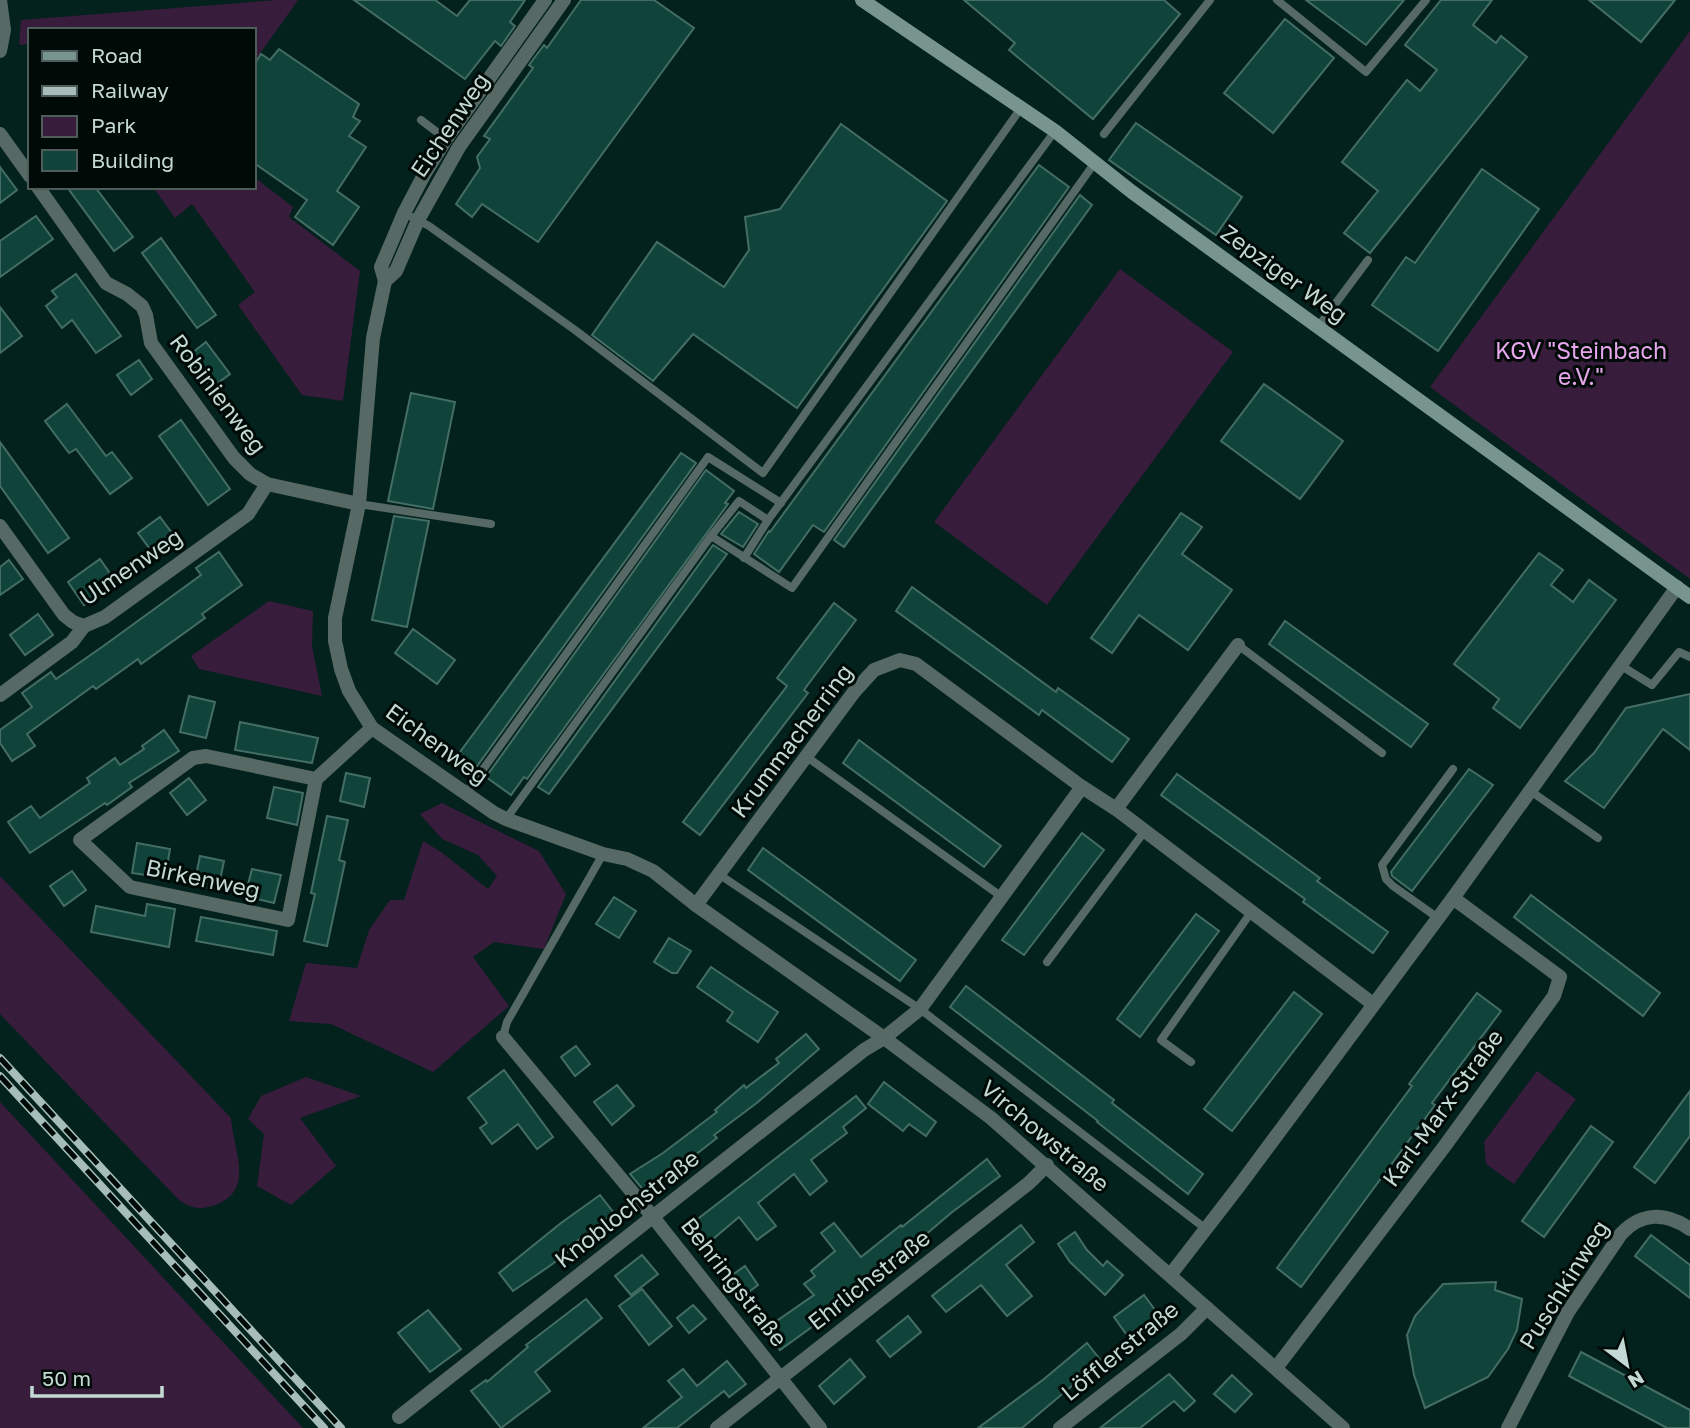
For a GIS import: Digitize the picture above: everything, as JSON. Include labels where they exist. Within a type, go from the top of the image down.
[{"type":"street","points":[[0,0],[0,51]]},
{"type":"street","name":"Eichenweg","points":[[545,0],[446,139],[425,173],[396,271],[385,281],[373,338],[359,504],[335,618],[335,641],[349,691],[372,728],[506,820],[603,854],[627,859],[653,871],[696,905]]},
{"type":"street","name":"Eichenweg","points":[[411,216],[564,0]]},
{"type":"street","name":"Zepziger Weg","points":[[862,0],[1055,131],[1132,192],[1690,597]]},
{"type":"street","points":[[1,138],[28,173]]},
{"type":"street","name":"Robinienweg","points":[[39,189],[106,283],[142,306],[151,342],[234,458],[250,474],[267,484],[359,504]]},
{"type":"street","name":"Ulmenweg","points":[[0,526],[64,615],[84,626],[105,617],[248,514],[267,484]]},
{"type":"street","points":[[1171,1274],[1453,898],[1677,587]]},
{"type":"street","points":[[0,695],[72,642],[84,626]]},
{"type":"street","points":[[1116,809],[1238,645]]},
{"type":"street","name":"Krummacherring","points":[[696,905],[854,692],[874,670],[900,660],[916,664],[1082,787],[1116,809],[1374,1004]]},
{"type":"street","points":[[316,779],[372,728]]},
{"type":"street","name":"Birkenweg","points":[[200,755],[316,779],[288,920],[130,887],[80,840],[200,755]]},
{"type":"street","points":[[884,1038],[920,1009],[1082,787]]},
{"type":"street","name":"Karl-Marx-Straße","points":[[1276,1368],[1444,1147],[1554,996],[1560,977],[1453,898]]},
{"type":"street","name":"Virchowstraße","points":[[696,905],[884,1038],[991,1118],[1343,1428]]},
{"type":"street","name":"Behringstraße","points":[[503,1037],[653,1217],[820,1428]]},
{"type":"street","name":"Knoblochstraße","points":[[399,1417],[864,1050],[884,1038]]},
{"type":"street","name":"Ehrlichstraße","points":[[717,1428],[1029,1184],[1047,1165]]},
{"type":"street","name":"Puschkinweg","points":[[1508,1428],[1568,1312],[1608,1250],[1625,1229],[1630,1224],[1658,1217],[1670,1218],[1690,1230]]},
{"type":"street","name":"Löfflerstraße","points":[[1060,1428],[1181,1334],[1208,1308]]},
{"type":"lane","points":[[1104,134],[1210,0]]},
{"type":"lane","points":[[1277,0],[1366,72],[1426,0]]},
{"type":"lane","points":[[411,216],[575,330],[763,473],[1021,108]]},
{"type":"lane","points":[[421,120],[446,139]]},
{"type":"lane","points":[[744,558],[768,520],[1055,131]]},
{"type":"lane","points":[[711,536],[792,588],[1096,161]]},
{"type":"lane","points":[[1318,327],[1368,260]]},
{"type":"lane","points":[[466,793],[708,457],[781,503]]},
{"type":"lane","points":[[506,820],[739,501],[768,520]]},
{"type":"lane","points":[[359,504],[491,524]]},
{"type":"lane","points":[[1238,645],[1382,753]]},
{"type":"lane","points":[[1620,665],[1652,685],[1679,652],[1690,657]]},
{"type":"lane","points":[[807,757],[1002,897]]},
{"type":"lane","points":[[1438,918],[1393,886],[1386,879],[1382,864],[1453,769]]},
{"type":"lane","points":[[1529,790],[1598,838]]},
{"type":"lane","points":[[1047,962],[1144,832]]},
{"type":"lane","points":[[503,1037],[507,1022],[603,854]]},
{"type":"lane","points":[[720,876],[920,1009],[1206,1228]]},
{"type":"lane","points":[[1191,1062],[1161,1040],[1252,911]]},
{"type":"green space","points":[[298,0],[256,59],[256,28],[28,28],[28,44],[19,45],[21,20]]},
{"type":"green space","name":"KGV \"Steinbach e.V.\"","points":[[1690,31],[1690,579],[1430,387]]},
{"type":"green space","points":[[256,179],[293,207],[289,217],[360,271],[343,401],[302,395],[238,305],[255,292],[192,204],[175,218],[154,189],[256,189]]},
{"type":"green space","points":[[1120,269],[1233,352],[1047,605],[934,522]]},
{"type":"green space","points":[[269,601],[313,611],[312,646],[322,696],[199,669],[191,656]]},
{"type":"green space","points":[[442,803],[539,851],[566,894],[544,949],[494,942],[473,957],[509,1006],[433,1072],[331,1024],[289,1021],[306,963],[357,968],[369,930],[390,900],[404,900],[423,841],[488,889],[497,876],[478,855],[442,839],[420,814]]},
{"type":"green space","points":[[0,876],[231,1118],[239,1179],[228,1198],[205,1208],[192,1207],[179,1200],[0,1014]]},
{"type":"green space","points":[[1537,1071],[1576,1099],[1514,1184],[1486,1164],[1484,1142]]},
{"type":"green space","points":[[306,1077],[361,1096],[300,1118],[336,1166],[291,1205],[257,1186],[264,1134],[248,1119],[261,1096]]},
{"type":"green space","points":[[0,1102],[303,1428],[0,1428]]},
{"type":"building","points":[[354,0],[435,0],[457,16],[470,0],[525,0],[510,22],[515,26],[501,46],[495,41],[465,79]]},
{"type":"building","points":[[581,0],[654,0],[694,28],[538,242],[482,204],[472,217],[456,204],[480,168],[477,157],[490,139],[484,136],[533,68],[529,65],[544,45],[547,48]]},
{"type":"building","points":[[964,0],[1164,0],[1180,14],[1093,119],[1009,50],[1015,43]]},
{"type":"building","points":[[1306,0],[1404,0],[1366,45]]},
{"type":"building","points":[[1441,0],[1492,0],[1473,25],[1496,43],[1501,36],[1527,57],[1370,253],[1344,233],[1378,191],[1342,162],[1407,80],[1420,91],[1437,70],[1405,45]]},
{"type":"building","points":[[1589,0],[1675,0],[1641,42]]},
{"type":"building","points":[[1285,19],[1334,58],[1273,133],[1224,93]]},
{"type":"building","points":[[279,49],[359,104],[353,117],[360,121],[349,136],[366,147],[337,191],[359,207],[333,245],[295,217],[307,200],[256,164],[256,62],[261,54],[270,60]]},
{"type":"building","points":[[1136,123],[1242,197],[1216,235],[1109,160]]},
{"type":"building","points":[[841,124],[947,201],[797,408],[693,334],[653,381],[592,335],[657,242],[724,287],[749,250],[745,217],[780,209]]},
{"type":"building","points":[[1039,165],[1069,187],[824,532],[813,525],[779,572],[754,554]]},
{"type":"building","points":[[0,167],[17,190],[0,203]]},
{"type":"building","points":[[1482,169],[1539,209],[1438,351],[1372,305],[1406,257],[1415,263]]},
{"type":"building","points":[[68,189],[97,189],[133,237],[114,251]]},
{"type":"building","points":[[1080,195],[1092,205],[844,547],[834,540]]},
{"type":"building","points":[[36,216],[53,239],[0,277],[0,241]]},
{"type":"building","points":[[161,238],[216,315],[197,328],[142,253]]},
{"type":"building","points":[[76,274],[121,336],[96,353],[72,320],[62,328],[46,306],[57,297],[52,291]]},
{"type":"building","points":[[0,307],[22,336],[0,353]]},
{"type":"building","points":[[206,342],[230,374],[211,388],[187,357]]},
{"type":"building","points":[[139,360],[152,379],[131,395],[117,375]]},
{"type":"building","points":[[1264,384],[1343,441],[1300,499],[1221,441]]},
{"type":"building","points":[[411,393],[455,402],[433,509],[388,501]]},
{"type":"building","points":[[67,404],[106,456],[112,452],[132,478],[110,494],[76,449],[69,453],[45,421]]},
{"type":"building","points":[[181,420],[230,489],[208,505],[159,436]]},
{"type":"building","points":[[0,442],[69,538],[48,553],[0,486]]},
{"type":"building","points":[[681,453],[696,463],[475,769],[471,767],[457,756]]},
{"type":"building","points":[[706,470],[734,491],[725,503],[728,504],[527,779],[524,777],[511,795],[486,777]]},
{"type":"building","points":[[739,512],[758,524],[743,547],[721,534]]},
{"type":"building","points":[[1181,513],[1202,527],[1182,554],[1232,590],[1188,650],[1139,615],[1112,653],[1091,638]]},
{"type":"building","points":[[394,516],[429,521],[407,627],[372,620]]},
{"type":"building","points":[[160,517],[175,537],[153,553],[138,533]]},
{"type":"building","points":[[713,545],[727,554],[549,794],[538,787]]},
{"type":"building","points":[[219,552],[242,585],[202,614],[205,618],[141,664],[138,659],[96,689],[93,686],[27,734],[35,746],[12,761],[0,743],[0,730],[32,707],[22,693],[51,672],[56,679],[102,647],[201,575],[196,568]]},
{"type":"building","points":[[1539,553],[1563,570],[1551,585],[1573,602],[1589,580],[1616,600],[1520,728],[1493,708],[1499,699],[1454,664]]},
{"type":"building","points":[[100,559],[116,582],[84,605],[68,582]]},
{"type":"building","points":[[9,560],[23,579],[0,595],[0,567]]},
{"type":"building","points":[[912,587],[1056,692],[1058,688],[1129,739],[1112,762],[1042,710],[1039,715],[896,611]]},
{"type":"building","points":[[834,603],[856,620],[804,690],[808,693],[700,835],[683,822],[787,686],[777,678]]},
{"type":"building","points":[[38,614],[53,635],[25,655],[10,635]]},
{"type":"building","points":[[1285,621],[1428,724],[1411,747],[1269,644]]},
{"type":"building","points":[[413,629],[455,660],[437,684],[395,653]]},
{"type":"building","points":[[1690,694],[1690,750],[1663,729],[1604,808],[1565,781],[1594,753],[1626,708]]},
{"type":"building","points":[[189,696],[215,702],[206,738],[180,732]]},
{"type":"building","points":[[240,722],[318,738],[312,763],[235,750]]},
{"type":"building","points":[[164,730],[179,751],[129,783],[132,787],[107,805],[105,803],[30,853],[8,822],[31,806],[40,818],[90,783],[87,778],[115,758],[120,765],[144,749],[142,746]]},
{"type":"building","points":[[859,740],[1001,846],[984,867],[843,763]]},
{"type":"building","points":[[1469,769],[1493,785],[1412,891],[1392,876],[1391,872]]},
{"type":"building","points":[[346,773],[370,778],[364,807],[340,801]]},
{"type":"building","points":[[1177,774],[1320,878],[1317,881],[1388,932],[1373,953],[1303,902],[1305,899],[1161,795]]},
{"type":"building","points":[[189,778],[206,800],[187,815],[170,793]]},
{"type":"building","points":[[274,787],[303,793],[297,825],[267,818]]},
{"type":"building","points":[[327,816],[348,820],[339,860],[345,862],[327,946],[304,941],[315,894],[311,893]]},
{"type":"building","points":[[1082,833],[1104,850],[1024,955],[1002,940]]},
{"type":"building","points":[[137,843],[170,849],[165,878],[132,873]]},
{"type":"building","points":[[763,848],[916,960],[900,981],[748,870]]},
{"type":"building","points":[[200,856],[224,861],[218,890],[194,885]]},
{"type":"building","points":[[252,869],[281,875],[274,903],[245,896]]},
{"type":"building","points":[[72,871],[86,890],[64,906],[50,886]]},
{"type":"building","points":[[1531,895],[1660,993],[1643,1016],[1514,917]]},
{"type":"building","points":[[614,897],[636,911],[619,938],[596,924]]},
{"type":"building","points":[[147,904],[175,909],[169,947],[91,932],[96,906],[145,916]]},
{"type":"building","points":[[1196,914],[1219,931],[1140,1037],[1117,1019]]},
{"type":"building","points":[[201,917],[277,931],[273,955],[196,941]]},
{"type":"building","points":[[669,938],[691,951],[677,973],[672,973],[654,962]]},
{"type":"building","points":[[711,967],[778,1012],[758,1042],[727,1021],[733,1012],[697,987]]},
{"type":"building","points":[[966,986],[1114,1100],[1112,1103],[1203,1174],[1188,1194],[950,1007]]},
{"type":"building","points":[[1294,992],[1322,1014],[1232,1131],[1204,1109]]},
{"type":"building","points":[[1477,993],[1501,1011],[1301,1287],[1277,1268],[1412,1086],[1409,1084]]},
{"type":"building","points":[[806,1034],[819,1049],[758,1102],[714,1135],[717,1138],[646,1193],[630,1174],[717,1112],[715,1110],[744,1085],[746,1088],[779,1063],[776,1059]]},
{"type":"building","points":[[576,1046],[590,1064],[575,1076],[561,1057]]},
{"type":"building","points":[[504,1070],[553,1137],[537,1149],[518,1124],[492,1144],[480,1128],[487,1123],[468,1098]]},
{"type":"building","points":[[884,1082],[936,1122],[926,1136],[909,1124],[903,1131],[868,1104]]},
{"type":"building","points":[[617,1085],[634,1106],[612,1125],[594,1102]]},
{"type":"building","points":[[1690,1091],[1690,1136],[1655,1183],[1634,1167]]},
{"type":"building","points":[[856,1096],[866,1108],[843,1127],[847,1133],[811,1160],[827,1181],[810,1195],[794,1174],[758,1203],[776,1226],[757,1240],[739,1217],[706,1245],[690,1225]]},
{"type":"building","points":[[1591,1126],[1613,1142],[1544,1237],[1522,1221]]},
{"type":"building","points":[[987,1159],[1000,1176],[951,1213],[876,1277],[780,1350],[765,1329],[814,1295],[804,1284],[815,1276],[811,1271],[835,1251],[821,1233],[834,1223],[861,1257]]},
{"type":"building","points":[[600,1195],[614,1213],[551,1265],[513,1291],[499,1273]]},
{"type":"building","points":[[1021,1225],[1034,1242],[1006,1265],[1032,1296],[1007,1316],[981,1285],[946,1312],[932,1296]]},
{"type":"building","points":[[1075,1232],[1087,1250],[1103,1266],[1107,1261],[1123,1275],[1105,1295],[1070,1262],[1058,1244]]},
{"type":"building","points":[[1651,1235],[1690,1265],[1690,1298],[1635,1256]]},
{"type":"building","points":[[642,1255],[658,1274],[631,1295],[615,1276]]},
{"type":"building","points":[[745,1266],[758,1285],[742,1297],[728,1278]]},
{"type":"building","points":[[1496,1282],[1495,1290],[1522,1299],[1517,1330],[1508,1349],[1488,1377],[1425,1408],[1414,1375],[1407,1335],[1415,1316],[1443,1284]]},
{"type":"building","points":[[642,1289],[672,1326],[649,1345],[619,1306]]},
{"type":"building","points":[[1144,1295],[1161,1318],[1131,1341],[1114,1317]]},
{"type":"building","points":[[586,1299],[602,1318],[535,1372],[550,1391],[501,1428],[471,1391],[486,1380],[487,1382],[528,1347],[526,1345]]},
{"type":"building","points":[[693,1305],[706,1319],[689,1333],[677,1318]]},
{"type":"building","points":[[428,1310],[461,1349],[430,1372],[398,1333]]},
{"type":"building","points":[[908,1316],[921,1332],[890,1357],[877,1341]]},
{"type":"building","points":[[1087,1343],[1103,1363],[1022,1428],[978,1428],[1044,1379]]},
{"type":"building","points":[[1581,1352],[1690,1410],[1690,1428],[1667,1428],[1569,1376]]},
{"type":"building","points":[[850,1359],[865,1377],[834,1404],[819,1386]]},
{"type":"building","points":[[727,1361],[746,1384],[729,1397],[724,1391],[677,1428],[643,1428],[682,1397],[668,1381],[683,1369],[697,1386]]},
{"type":"building","points":[[1169,1374],[1195,1401],[1184,1411],[1174,1401],[1140,1428],[1100,1428]]},
{"type":"building","points":[[1232,1375],[1252,1394],[1235,1412],[1214,1394]]},
{"type":"railway","points":[[0,1058],[341,1428]]},
{"type":"railway","points":[[0,1076],[324,1428]]}]
